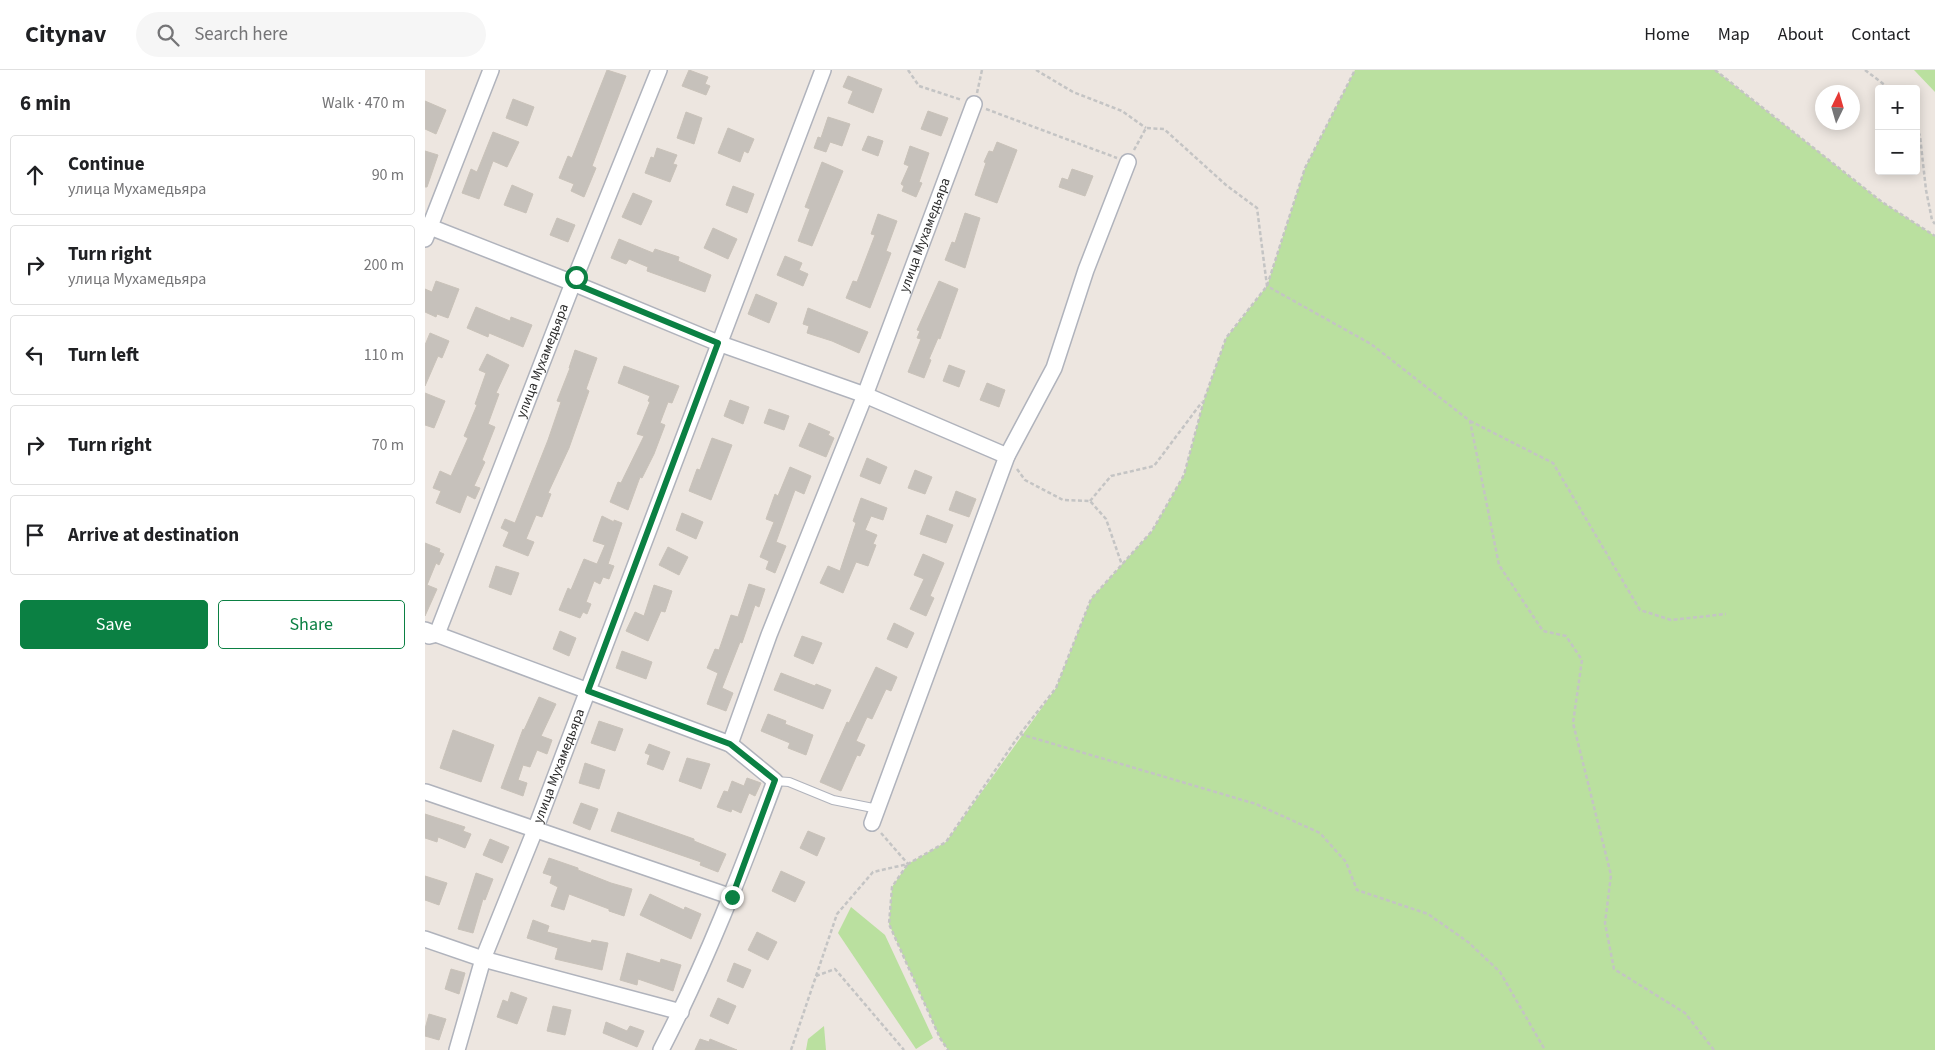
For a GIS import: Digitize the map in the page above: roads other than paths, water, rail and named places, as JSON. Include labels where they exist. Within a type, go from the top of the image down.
[{"type":"street","points":[[491,70],[427,231],[573,283],[718,343],[865,395],[1007,456]]},
{"type":"street","name":"улица Мухамедьяра","points":[[429,634],[659,70]]},
{"type":"street","name":"улица Мухамедьяра","points":[[457,1050],[483,959],[535,830],[823,70]]},
{"type":"street","name":"улица Мухамедьяра","points":[[730,744],[769,635],[865,395],[974,104]]},
{"type":"street","points":[[872,824],[1007,456],[1053,368],[1086,270],[1128,162]]},
{"type":"street","points":[[429,634],[730,744],[775,780],[732,897],[681,1012],[661,1050]]},
{"type":"street","points":[[426,792],[732,897]]},
{"type":"street","points":[[425,939],[483,959],[681,1012]]},
{"type":"lane","points":[[775,780],[789,782],[833,800],[878,809]]}]
